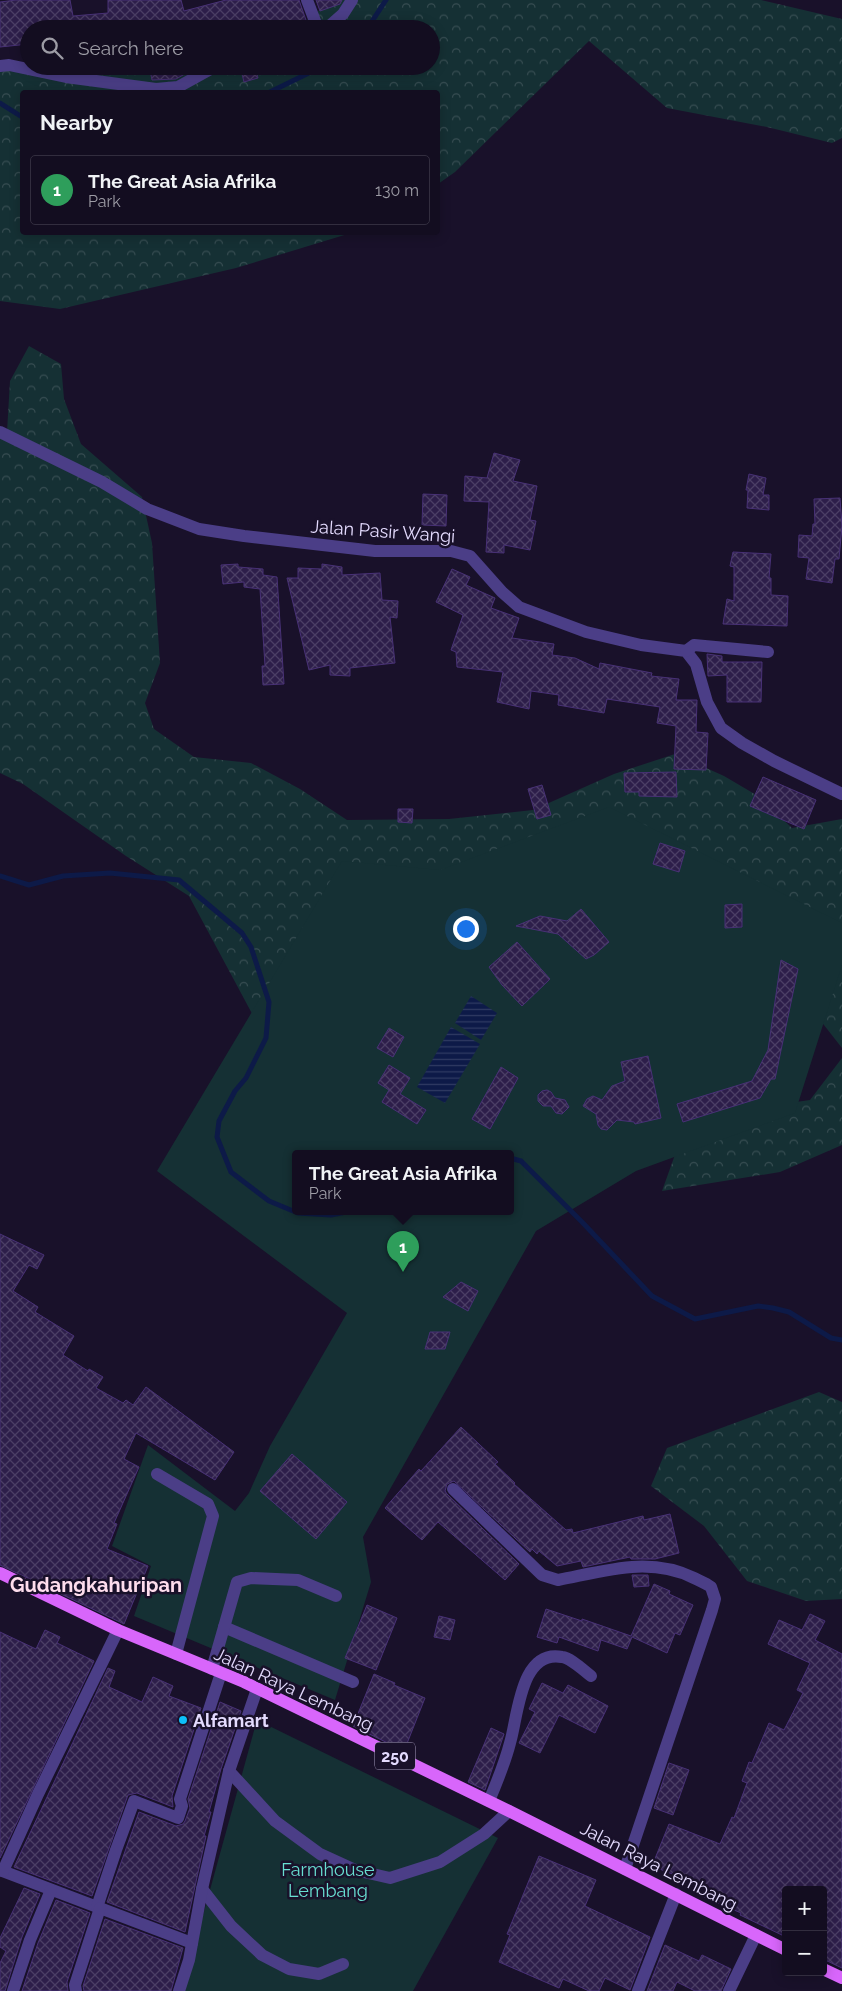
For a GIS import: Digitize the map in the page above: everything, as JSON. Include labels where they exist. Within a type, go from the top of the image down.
[{"type":"main road","name":"Jalan Raya Lembang","points":[[0,1573],[118,1630],[257,1689],[509,1810],[782,1948]]},
{"type":"main road","points":[[827,1970],[842,1978]]},
{"type":"street","points":[[307,0],[315,20]]},
{"type":"street","points":[[336,20],[343,14],[352,0]]},
{"type":"street","points":[[0,66],[10,65],[20,67]]},
{"type":"street","points":[[57,75],[156,89],[178,87],[200,75]]},
{"type":"street","name":"Jalan Pasir Wangi","points":[[0,432],[102,482],[147,509],[199,529],[375,551],[451,551],[470,556],[502,592],[519,607],[586,632],[641,645],[686,651]]},
{"type":"street","points":[[768,652],[694,644],[686,651],[696,664],[707,702],[722,728],[774,761],[842,794]]},
{"type":"street","points":[[157,1474],[208,1504],[213,1516],[176,1654]]},
{"type":"street","points":[[453,1489],[542,1575],[549,1578],[558,1580],[626,1568],[662,1567],[682,1572],[711,1587],[715,1598],[712,1610],[626,1868]]},
{"type":"street","points":[[76,1991],[75,1985],[116,1850],[134,1801],[178,1818],[182,1806],[180,1799],[217,1671],[224,1627],[236,1582],[251,1578],[298,1580],[336,1596]]},
{"type":"street","points":[[224,1627],[352,1682]]},
{"type":"street","points":[[118,1630],[1,1870],[192,1944]]},
{"type":"street","points":[[489,1801],[511,1742],[520,1700],[528,1675],[536,1664],[551,1656],[564,1657],[591,1676]]},
{"type":"street","points":[[179,1991],[192,1944],[202,1889],[229,1771],[257,1689]]},
{"type":"street","points":[[229,1771],[275,1820],[320,1854],[355,1870],[390,1878],[440,1862],[484,1834],[509,1810]]},
{"type":"street","points":[[202,1889],[231,1926],[262,1955],[289,1969],[319,1974],[343,1964]]},
{"type":"street","points":[[13,1991],[30,1940],[51,1890]]},
{"type":"street","points":[[638,1991],[676,1894]]},
{"type":"street","points":[[729,1991],[756,1935]]},
{"type":"green space","points":[[327,0],[761,0],[842,19],[842,138],[832,143],[767,127],[667,108],[589,41],[455,172],[440,183],[440,90],[20,90],[20,235],[344,235],[236,268],[60,309],[0,301],[0,70],[20,67],[20,75],[440,75],[440,20],[307,20],[316,14]]},
{"type":"green space","points":[[29,346],[61,364],[64,399],[81,444],[142,497],[152,543],[160,663],[145,703],[154,729],[194,757],[251,763],[300,789],[347,820],[449,819],[533,810],[614,774],[675,754],[724,776],[758,796],[792,828],[842,819],[842,1048],[795,988],[293,1090],[189,896],[126,856],[23,784],[0,773],[0,434],[7,432],[10,381]]},
{"type":"green space","points":[[609,807],[842,923],[842,965],[795,1113],[636,1171],[536,1231],[363,1537],[371,1582],[335,1700],[134,1616],[151,1566],[112,1546],[148,1445],[235,1511],[249,1493],[270,1446],[347,1313],[157,1171],[342,861],[440,870]]},
{"type":"green space","points":[[842,1058],[842,1145],[780,1172],[662,1191],[686,1124],[755,1108],[810,1100]]},
{"type":"green space","points":[[819,1392],[842,1402],[842,1599],[806,1601],[747,1581],[704,1526],[651,1486],[667,1448]]},
{"type":"green space","name":"Farmhouse Lembang","points":[[257,1720],[498,1838],[413,1991],[182,1991]]},
{"type":"water","points":[[471,996],[497,1013],[481,1040],[455,1023]]},
{"type":"water","points":[[451,1027],[480,1044],[445,1103],[417,1087]]},
{"type":"building","points":[[16,0],[70,0],[73,16],[108,13],[108,0],[181,0],[184,11],[226,0],[299,0],[306,20],[20,20],[20,45],[0,47],[0,2]]},
{"type":"building","points":[[316,0],[342,0],[340,4],[320,11]]},
{"type":"building","points":[[151,75],[183,75],[176,79],[152,80]]},
{"type":"building","points":[[242,75],[257,75],[258,78],[244,82]]},
{"type":"building","points":[[494,453],[520,460],[513,481],[537,486],[530,520],[536,521],[530,550],[504,545],[504,553],[486,552],[489,502],[464,501],[465,476],[487,478]]},
{"type":"building","points":[[749,474],[766,478],[763,495],[769,495],[769,510],[747,508],[748,490],[746,490]]},
{"type":"building","points":[[423,494],[447,495],[446,526],[422,525]]},
{"type":"building","points":[[840,498],[842,526],[839,559],[835,559],[832,583],[806,579],[809,558],[798,557],[799,535],[812,536],[813,524],[815,524],[814,499]]},
{"type":"building","points":[[733,552],[771,554],[769,578],[771,578],[771,595],[788,596],[787,626],[723,624],[727,599],[734,601],[734,567],[730,566]]},
{"type":"building","points":[[238,564],[238,567],[263,569],[263,575],[277,577],[284,684],[263,685],[262,666],[265,666],[260,589],[244,587],[244,582],[223,584],[221,565]]},
{"type":"building","points":[[322,564],[342,567],[342,575],[380,573],[382,600],[398,601],[397,618],[390,617],[395,663],[350,668],[350,676],[330,675],[330,665],[309,670],[287,578],[298,578],[298,568],[322,569]]},
{"type":"building","points":[[452,569],[470,577],[466,585],[495,598],[491,608],[519,618],[512,638],[554,644],[552,655],[575,658],[599,669],[600,663],[652,673],[651,676],[679,679],[676,700],[697,700],[696,732],[708,733],[706,770],[674,769],[676,726],[657,723],[660,707],[607,699],[604,713],[558,705],[559,695],[531,691],[529,709],[497,702],[503,672],[457,667],[456,652],[451,650],[463,615],[436,602]]},
{"type":"building","points":[[707,654],[722,656],[722,662],[762,662],[761,702],[727,702],[727,675],[708,676]]},
{"type":"building","points":[[676,772],[677,797],[639,796],[639,792],[625,792],[624,773]]},
{"type":"building","points":[[763,777],[816,800],[804,829],[750,806]]},
{"type":"building","points":[[542,785],[551,815],[537,819],[528,789]]},
{"type":"building","points":[[398,809],[413,809],[412,823],[398,822]]},
{"type":"building","points":[[660,843],[685,851],[679,872],[653,864]]},
{"type":"building","points":[[742,904],[742,927],[725,928],[725,905]]},
{"type":"building","points":[[581,909],[609,942],[594,955],[586,959],[558,934],[516,926],[540,916],[567,921]]},
{"type":"building","points":[[517,942],[550,979],[522,1006],[502,985],[489,967]]},
{"type":"building","points":[[781,960],[798,969],[775,1079],[771,1079],[760,1098],[683,1122],[677,1104],[752,1081],[768,1050]]},
{"type":"building","points":[[389,1028],[404,1037],[393,1057],[377,1048]]},
{"type":"building","points":[[648,1056],[661,1118],[635,1124],[634,1122],[617,1120],[607,1130],[601,1129],[598,1125],[596,1114],[583,1106],[587,1099],[593,1096],[602,1100],[612,1086],[625,1081],[621,1062]]},
{"type":"building","points":[[389,1065],[410,1078],[400,1094],[426,1110],[417,1124],[382,1102],[389,1090],[378,1083]]},
{"type":"building","points":[[501,1067],[518,1078],[490,1129],[472,1119]]},
{"type":"building","points":[[547,1090],[555,1098],[565,1100],[569,1107],[562,1114],[556,1113],[551,1106],[543,1106],[538,1101],[538,1095],[542,1091]]},
{"type":"building","points":[[0,1234],[44,1255],[37,1269],[29,1265],[13,1291],[38,1307],[35,1312],[74,1336],[63,1355],[88,1371],[89,1369],[103,1377],[96,1388],[123,1403],[126,1400],[133,1405],[146,1387],[234,1452],[215,1480],[136,1433],[124,1459],[139,1467],[114,1523],[117,1524],[107,1549],[148,1566],[124,1624],[0,1565]]},
{"type":"building","points":[[461,1282],[478,1291],[468,1311],[443,1297]]},
{"type":"building","points":[[430,1332],[450,1332],[445,1349],[425,1349]]},
{"type":"building","points":[[461,1427],[498,1462],[495,1464],[514,1484],[566,1530],[572,1529],[573,1533],[643,1516],[644,1520],[670,1514],[679,1553],[655,1559],[631,1559],[630,1557],[583,1567],[581,1561],[557,1566],[539,1551],[537,1554],[532,1549],[530,1552],[454,1481],[447,1484],[445,1491],[447,1494],[519,1564],[505,1580],[438,1522],[422,1540],[385,1508],[419,1469],[421,1471]]},
{"type":"building","points":[[292,1454],[347,1502],[316,1539],[260,1491]]},
{"type":"building","points":[[632,1575],[648,1575],[649,1586],[634,1587]]},
{"type":"building","points":[[654,1584],[670,1591],[669,1594],[693,1605],[680,1635],[675,1633],[667,1653],[632,1637],[627,1649],[601,1640],[598,1651],[559,1637],[557,1643],[537,1637],[546,1609],[631,1636]]},
{"type":"building","points":[[367,1605],[397,1618],[376,1670],[345,1658]]},
{"type":"building","points":[[810,1614],[825,1621],[815,1640],[842,1654],[842,1968],[827,1961],[827,1886],[782,1886],[782,1935],[740,1915],[741,1913],[704,1897],[708,1888],[652,1866],[669,1824],[720,1844],[732,1817],[734,1818],[747,1783],[742,1781],[749,1762],[752,1763],[769,1723],[784,1730],[803,1693],[797,1690],[810,1663],[768,1644],[779,1620],[802,1630]]},
{"type":"building","points":[[439,1616],[455,1620],[450,1640],[434,1637]]},
{"type":"building","points":[[45,1630],[60,1637],[57,1643],[94,1661],[0,1858],[0,1632],[36,1649]]},
{"type":"building","points":[[108,1668],[115,1671],[109,1687],[142,1702],[153,1677],[173,1686],[169,1696],[201,1708],[172,1796],[173,1807],[137,1793],[128,1795],[92,1896],[14,1867]]},
{"type":"building","points":[[374,1674],[425,1698],[404,1751],[353,1726]]},
{"type":"building","points":[[542,1683],[563,1693],[568,1685],[608,1706],[595,1733],[559,1715],[540,1753],[519,1743],[535,1712],[529,1709]]},
{"type":"building","points":[[220,1702],[241,1711],[221,1769],[209,1812],[211,1812],[204,1836],[206,1836],[185,1932],[107,1902],[139,1812],[176,1826],[183,1824],[185,1821],[190,1808],[188,1799]]},
{"type":"building","points":[[491,1728],[504,1734],[485,1790],[468,1782]]},
{"type":"building","points":[[669,1763],[689,1770],[673,1815],[654,1808]]},
{"type":"building","points":[[539,1856],[596,1880],[585,1906],[650,1937],[630,1990],[605,1978],[599,1991],[589,1991],[563,1979],[559,1988],[499,1962],[510,1935],[507,1934]]},
{"type":"building","points":[[24,1888],[40,1894],[22,1937],[5,1991],[0,1991],[0,1963],[6,1951],[0,1947],[0,1938]]},
{"type":"building","points":[[56,1900],[90,1913],[67,1982],[68,1991],[22,1991],[38,1943]]},
{"type":"building","points":[[105,1919],[183,1948],[171,1991],[84,1991],[83,1986]]},
{"type":"building","points":[[665,1945],[699,1961],[702,1955],[731,1969],[721,1991],[695,1991],[677,1982],[673,1991],[647,1991]]},
{"type":"waterway","points":[[373,20],[386,0]]},
{"type":"waterway","points":[[274,90],[305,75]]},
{"type":"waterway","points":[[0,103],[20,116]]},
{"type":"waterway","points":[[0,876],[29,885],[63,876],[110,873],[179,880],[242,933],[251,947],[269,1002],[266,1038],[246,1078],[235,1091],[219,1121],[217,1137],[231,1172],[269,1201],[292,1211]]},
{"type":"waterway","points":[[514,1159],[521,1161],[652,1296],[695,1319],[758,1306],[773,1308],[789,1312],[831,1338],[842,1340]]},
{"type":"place","name":"The Great Asia Afrika","points":[[403,1272]]},
{"type":"place","name":"Alfamart","points":[[183,1720]]},
{"type":"district","name":"Gudangkahuripan","points":[[96,1585]]}]
